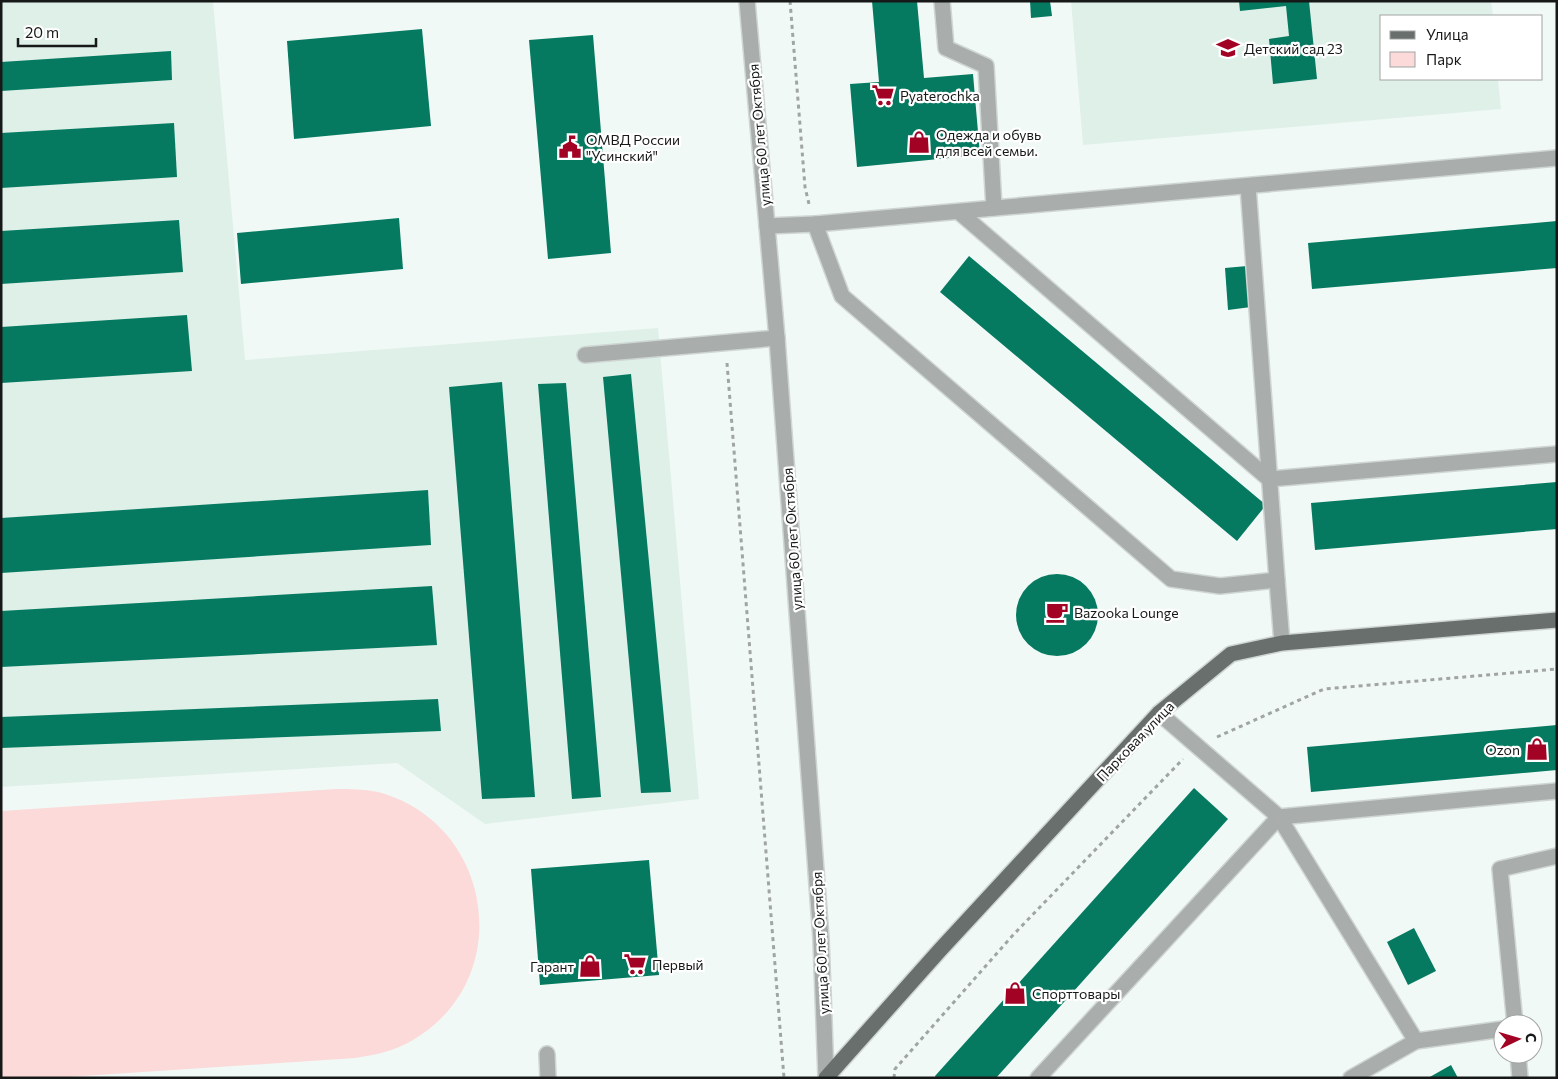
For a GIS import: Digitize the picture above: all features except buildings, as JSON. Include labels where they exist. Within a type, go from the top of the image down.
[{"type":"main road","name":"Парковая улица","points":[[826,1077],[940,950],[1159,713],[1231,654],[1282,643],[1557,620]]},
{"type":"street","name":"улица 60 лет Октября","points":[[747,1],[777,338],[821,939],[826,1077]]},
{"type":"street","points":[[942,1],[946,48],[986,66],[994,208]]},
{"type":"street","points":[[767,226],[959,212],[1557,158]]},
{"type":"street","points":[[1248,186],[1282,643]]},
{"type":"street","points":[[959,212],[1269,479],[1557,454]]},
{"type":"street","points":[[815,224],[842,296],[1171,579],[1220,586],[1277,580]]},
{"type":"street","points":[[585,355],[777,338]]},
{"type":"street","points":[[1159,713],[1279,817],[1416,1041]]},
{"type":"street","points":[[1038,1078],[1279,817],[1557,791]]},
{"type":"street","points":[[1514,1014],[1500,869],[1557,856]]},
{"type":"street","points":[[1351,1078],[1416,1041],[1493,1029]]},
{"type":"street","points":[[547,1054],[548,1078]]},
{"type":"street","points":[[1519,1064],[1520,1078]]},
{"type":"path","points":[[790,1],[805,187],[815,224]]},
{"type":"path","points":[[726,342],[784,1078]]},
{"type":"path","points":[[894,1078],[895,1069],[1013,935],[1196,746],[1324,689],[1557,670]]},
{"type":"shaded area","points":[[1,1],[213,1],[245,360],[658,328],[699,799],[485,824],[397,763],[1,787]]},
{"type":"shaded area","name":"Детский сад 23","points":[[1071,1],[1491,1],[1493,15],[1380,15],[1380,80],[1498,80],[1501,109],[1083,145]]},
{"type":"green space","points":[[336,789],[378,792],[417,809],[447,835],[467,868],[478,905],[478,943],[468,980],[446,1013],[406,1044],[385,1052],[355,1058],[52,1078],[1,1078],[1,811]]},
{"type":"place","name":"Детский сад 23","points":[[1228,48]]},
{"type":"place","name":"Pyaterochka","points":[[883,95]]},
{"type":"place","name":"Одежда и обувь для всей семьи.","points":[[919,142]]},
{"type":"place","name":"ОМВД России \"Усинский\"","points":[[570,147]]},
{"type":"place","name":"Bazooka Lounge","points":[[1057,612]]},
{"type":"place","name":"Ozon","points":[[1537,749]]},
{"type":"place","name":"Первый","points":[[635,964]]},
{"type":"place","name":"Гарант","points":[[590,966]]},
{"type":"place","name":"Спорттовары","points":[[1015,993]]}]
